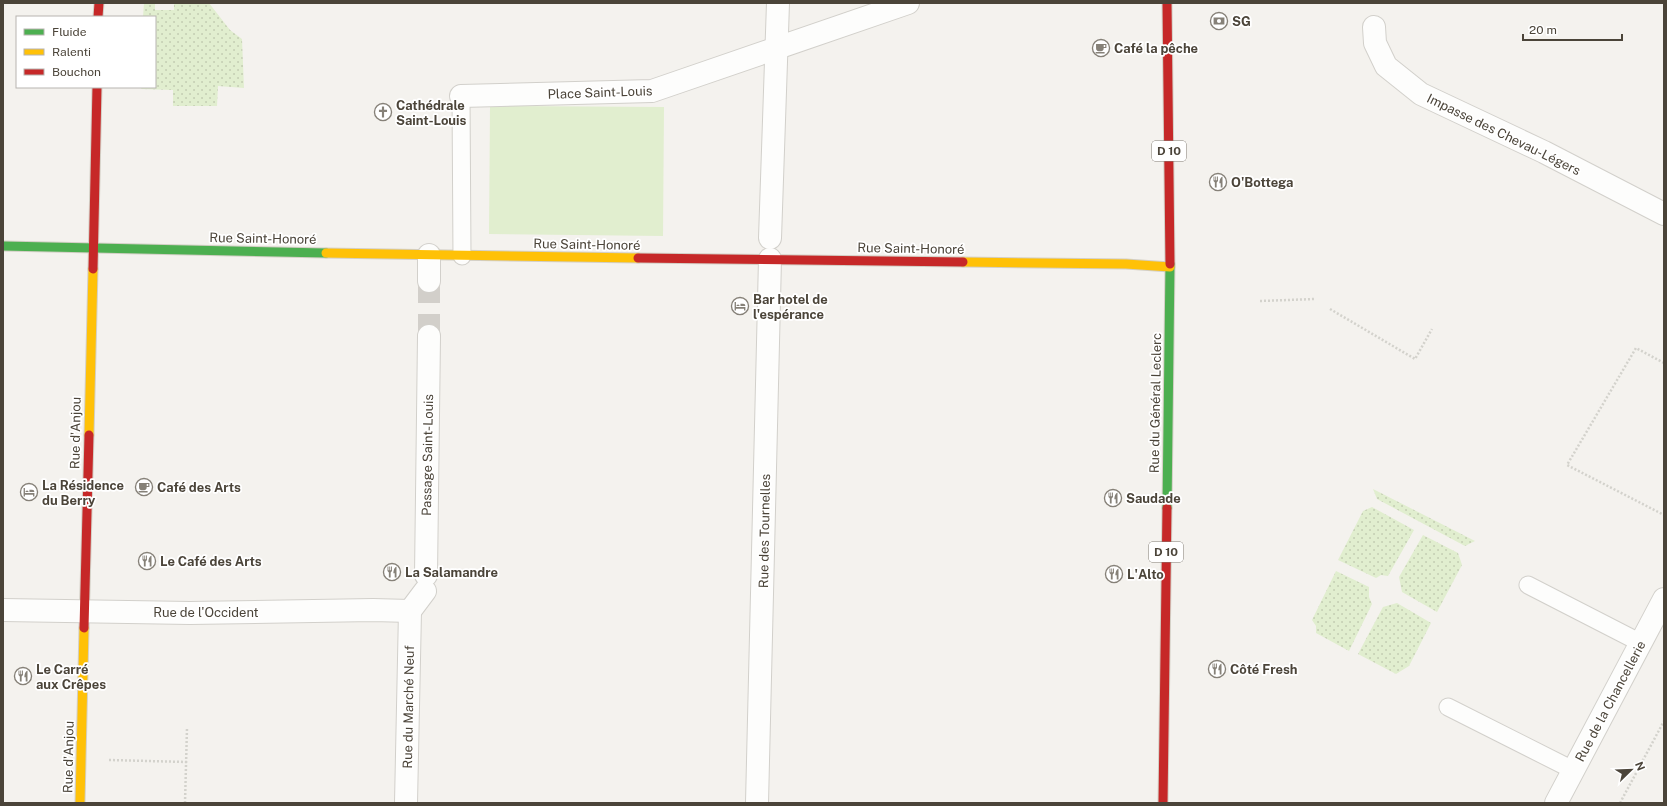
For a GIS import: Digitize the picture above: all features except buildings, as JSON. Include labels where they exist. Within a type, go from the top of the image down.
[{"type":"street","points":[[98,16],[99,3]]},
{"type":"street","name":"Rue des Tournelles","points":[[757,803],[770,248],[778,3]]},
{"type":"street","name":"Place Saint-Louis","points":[[461,96],[652,91],[908,3]]},
{"type":"street","name":"Rue du Général Leclerc","points":[[1163,803],[1170,267],[1167,3]]},
{"type":"street","name":"Impasse des Chevau-Légers","points":[[1374,27],[1375,43],[1386,66],[1421,94],[1549,155],[1664,214]]},
{"type":"street","name":"Rue d'Anjou","points":[[80,803],[97,88]]},
{"type":"street","name":"Rue Saint-Honoré","points":[[3,246],[462,256],[770,248],[1170,267]]},
{"type":"street","points":[[428,255],[429,281]]},
{"type":"street","name":"Passage Saint-Louis","points":[[410,611],[426,583],[429,336]]},
{"type":"street","name":"Rue de la Chancellerie","points":[[1556,803],[1664,599]]},
{"type":"street","name":"Rue de l'Occident","points":[[3,610],[190,613],[373,610],[410,611]]},
{"type":"street","name":"Rue du Marché Neuf","points":[[406,803],[410,611]]},
{"type":"lane","name":"Place Saint-Louis","points":[[461,96],[462,256]]},
{"type":"lane","points":[[1528,585],[1641,643]]},
{"type":"lane","points":[[1448,706],[1573,770]]},
{"type":"path","points":[[1260,301],[1315,299]]},
{"type":"path","points":[[1330,309],[1415,359],[1432,329]]},
{"type":"path","points":[[1664,363],[1636,348],[1567,464],[1664,515]]},
{"type":"path","points":[[1620,803],[1664,721]]},
{"type":"path","points":[[185,803],[187,728]]},
{"type":"path","points":[[81,759],[186,762]]},
{"type":"green space","points":[[144,3],[155,3],[155,10],[174,10],[174,3],[209,3],[230,30],[242,39],[244,88],[218,86],[217,106],[173,106],[173,90],[141,89],[156,88],[156,16],[143,16]]},
{"type":"green space","points":[[490,106],[664,107],[663,236],[489,234]]},
{"type":"green space","points":[[1373,489],[1475,541],[1465,546],[1377,499]]},
{"type":"green space","points":[[1372,507],[1414,530],[1388,576],[1381,575],[1376,578],[1338,560],[1363,511]]},
{"type":"green space","points":[[1423,535],[1458,553],[1462,565],[1437,612],[1402,592],[1399,577]]},
{"type":"green space","points":[[1336,571],[1369,587],[1369,597],[1372,604],[1349,651],[1316,633],[1316,626],[1312,620]]},
{"type":"green space","points":[[1397,603],[1431,623],[1409,666],[1396,674],[1358,654],[1383,607]]},
{"type":"tunnel","points":[[429,281],[429,336]]},
{"type":"traffic: fast","points":[[3,246],[326,253]]},
{"type":"traffic: fast","points":[[1167,508],[1170,264]]},
{"type":"traffic: slow","points":[[326,253],[638,258]]},
{"type":"traffic: slow","points":[[963,262],[1126,264],[1170,267]]},
{"type":"traffic: slow","points":[[89,435],[93,269]]},
{"type":"traffic: slow","points":[[80,803],[84,628]]},
{"type":"traffic: jam","points":[[98,16],[99,3]]},
{"type":"traffic: jam","points":[[1167,3],[1170,264]]},
{"type":"traffic: jam","points":[[93,269],[97,88]]},
{"type":"traffic: jam","points":[[638,258],[963,262]]},
{"type":"traffic: jam","points":[[84,628],[89,435]]},
{"type":"traffic: jam","points":[[1163,803],[1167,508]]},
{"type":"place","name":"SG","points":[[1219,21]]},
{"type":"place","name":"Café la pêche","points":[[1101,48]]},
{"type":"place","name":"Cathédrale Saint-Louis","points":[[383,112]]},
{"type":"place","name":"O'Bottega","points":[[1218,182]]},
{"type":"place","name":"Bar hotel de l'espérance","points":[[740,306]]},
{"type":"place","name":"Café des Arts","points":[[144,487]]},
{"type":"place","name":"La Résidence du Berry","points":[[29,492]]},
{"type":"place","name":"Saudade","points":[[1113,498]]},
{"type":"place","name":"Le Café des Arts","points":[[147,561]]},
{"type":"place","name":"La Salamandre","points":[[392,572]]},
{"type":"place","name":"L'Alto","points":[[1114,574]]},
{"type":"place","name":"Côté Fresh","points":[[1217,669]]},
{"type":"place","name":"Le Carré aux Crêpes","points":[[23,676]]}]
